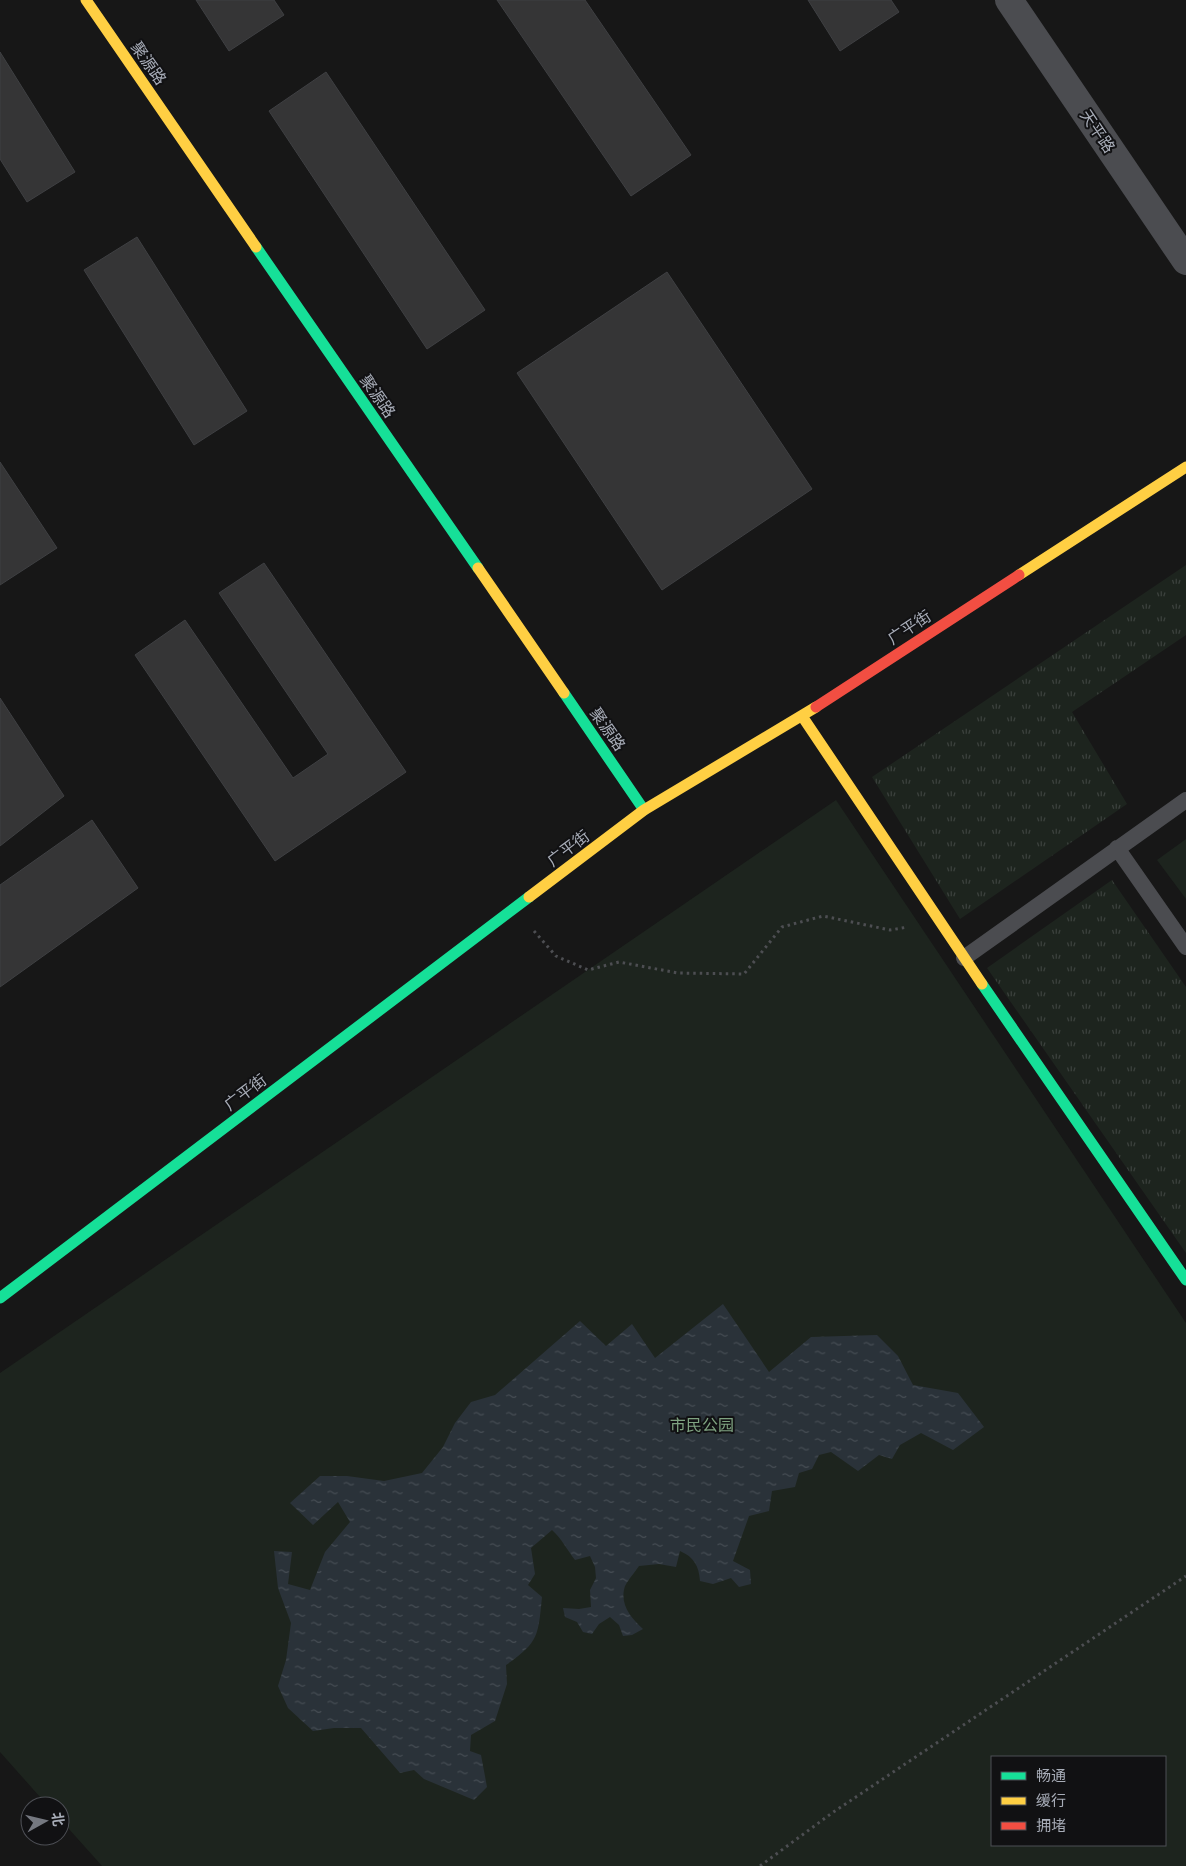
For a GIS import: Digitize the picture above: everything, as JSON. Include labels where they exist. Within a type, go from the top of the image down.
[{"type":"street","name":"聚源路","points":[[86,0],[644,810]]},
{"type":"street","name":"天平路","points":[[1009,0],[1186,262]]},
{"type":"street","name":"广平街","points":[[0,1298],[644,810],[802,716],[1186,467]]},
{"type":"street","points":[[802,716],[964,958],[1186,1280]]},
{"type":"lane","points":[[964,958],[1186,800]]},
{"type":"lane","points":[[1117,848],[1186,947]]},
{"type":"path","points":[[515,908],[556,956],[588,970],[619,962],[678,974],[744,974],[782,927],[823,916],[890,930],[941,923]]},
{"type":"path","points":[[760,1866],[832,1813],[1186,1576]]},
{"type":"green space","points":[[1186,565],[1186,635],[1072,712],[1127,804],[960,919],[872,777]]},
{"type":"green space","name":"市民公园","points":[[836,800],[1186,1323],[1186,1866],[102,1866],[70,1830],[70,1796],[39,1796],[0,1752],[0,1373]]},
{"type":"green space","points":[[1186,839],[1186,899],[1157,860]]},
{"type":"green space","points":[[1112,880],[1186,987],[1186,1253],[987,968]]},
{"type":"water","points":[[723,1304],[769,1372],[811,1337],[877,1335],[898,1356],[913,1385],[958,1393],[984,1427],[953,1450],[921,1433],[900,1445],[892,1459],[879,1455],[858,1471],[831,1452],[819,1455],[812,1469],[799,1473],[795,1487],[772,1491],[769,1511],[749,1516],[733,1561],[750,1570],[751,1584],[739,1587],[731,1578],[713,1584],[700,1581],[695,1563],[689,1556],[680,1551],[676,1567],[659,1564],[639,1566],[626,1584],[624,1593],[627,1610],[643,1629],[632,1635],[623,1636],[619,1625],[610,1617],[599,1624],[592,1634],[583,1632],[577,1622],[565,1617],[563,1608],[579,1609],[591,1607],[590,1590],[596,1578],[595,1567],[590,1556],[575,1560],[552,1530],[531,1548],[535,1574],[528,1585],[542,1597],[538,1630],[531,1644],[506,1665],[507,1684],[495,1721],[471,1735],[470,1751],[481,1755],[487,1787],[474,1800],[424,1779],[414,1770],[400,1773],[361,1728],[334,1728],[313,1731],[288,1708],[278,1686],[286,1660],[291,1623],[278,1588],[274,1551],[292,1552],[288,1584],[310,1590],[325,1552],[350,1522],[338,1502],[313,1525],[290,1503],[320,1476],[347,1476],[384,1481],[422,1473],[443,1447],[455,1423],[471,1402],[495,1395],[580,1321],[606,1346],[632,1324],[655,1358]]},
{"type":"building","points":[[196,0],[274,0],[284,15],[229,51]]},
{"type":"building","points":[[497,0],[585,0],[691,155],[631,196]]},
{"type":"building","points":[[808,0],[891,0],[899,12],[840,51]]},
{"type":"building","points":[[0,52],[75,172],[27,202],[0,159]]},
{"type":"building","points":[[326,72],[485,310],[427,349],[269,111]]},
{"type":"building","points":[[137,237],[247,411],[194,445],[84,270]]},
{"type":"building","points":[[667,272],[812,489],[662,590],[517,373]]},
{"type":"building","points":[[0,462],[57,548],[0,585]]},
{"type":"building","points":[[264,563],[406,772],[275,861],[135,655],[185,620],[293,778],[328,754],[219,593]]},
{"type":"building","points":[[0,698],[64,796],[0,846]]},
{"type":"building","points":[[92,820],[138,888],[0,987],[0,885]]},
{"type":"traffic: fast","points":[[256,247],[478,568]]},
{"type":"traffic: fast","points":[[564,693],[644,810]]},
{"type":"traffic: fast","points":[[0,1298],[529,897]]},
{"type":"traffic: fast","points":[[982,984],[1186,1280]]},
{"type":"traffic: slow","points":[[86,0],[256,247]]},
{"type":"traffic: slow","points":[[1019,575],[1186,467]]},
{"type":"traffic: slow","points":[[478,568],[564,693]]},
{"type":"traffic: slow","points":[[529,897],[644,810],[816,707]]},
{"type":"traffic: slow","points":[[802,716],[982,984]]},
{"type":"traffic: jam","points":[[816,707],[1019,575]]}]
